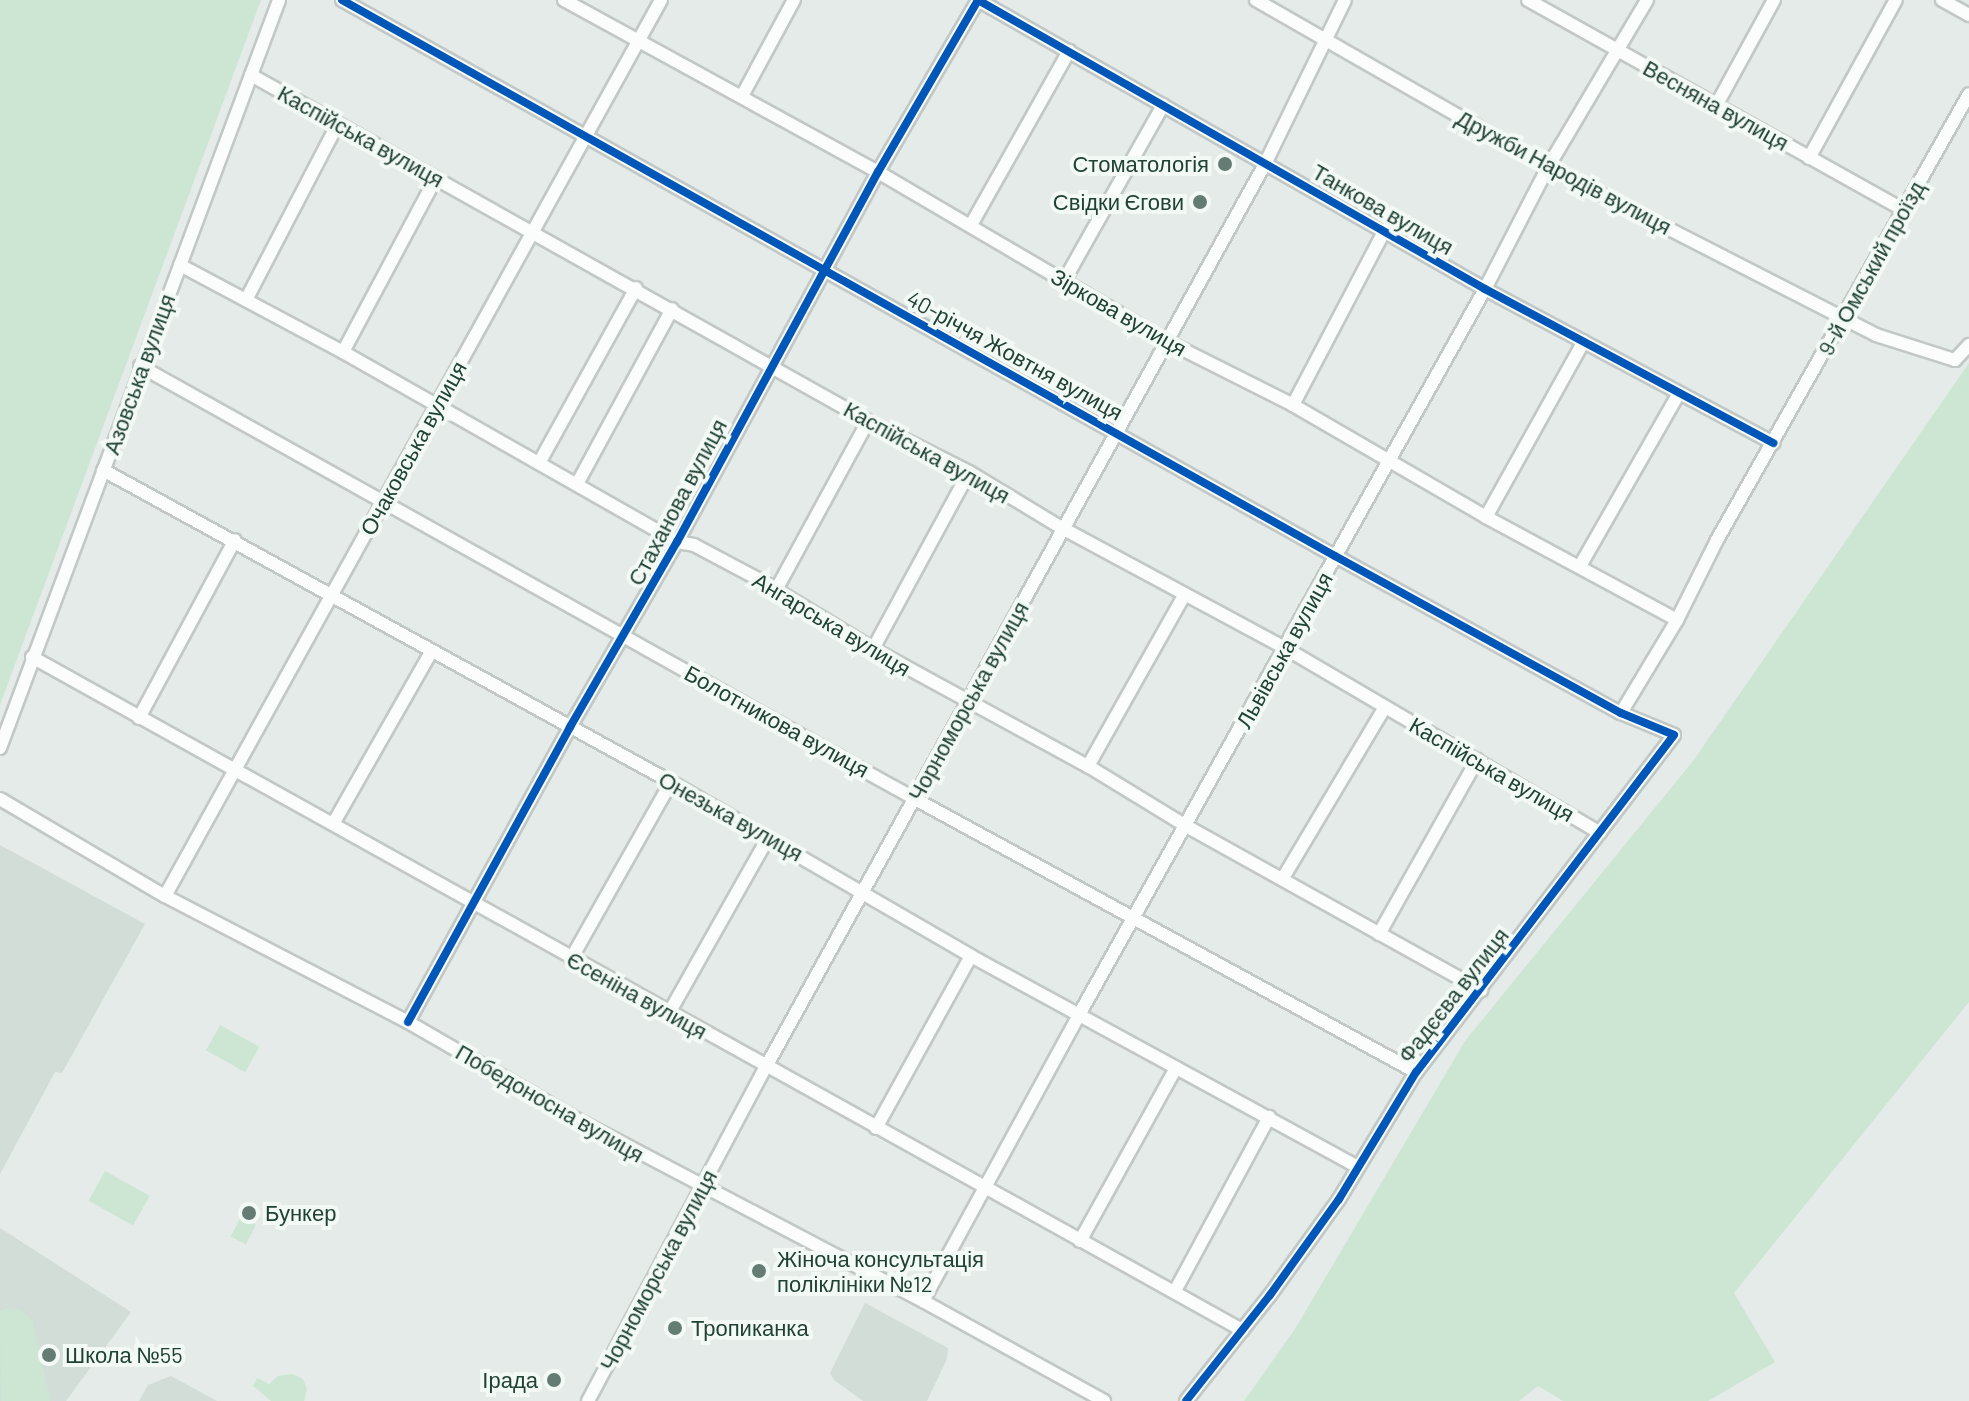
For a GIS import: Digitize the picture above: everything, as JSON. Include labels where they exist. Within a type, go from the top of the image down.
[{"type":"street","name":"Азовська вулиця","points":[[0,748],[279,0]]},
{"type":"street","name":"40-річчя Жовтня вулиця","points":[[342,0],[825,272],[1118,431],[1335,556],[1621,713],[1674,735]]},
{"type":"street","name":"Зіркова вулиця","points":[[564,0],[878,172],[1168,342],[1293,405],[1486,517],[1677,620]]},
{"type":"street","name":"Очаковська вулиця","points":[[165,896],[661,0]]},
{"type":"street","points":[[742,96],[794,0]]},
{"type":"street","name":"Танкова вулиця","points":[[978,0],[1485,289],[1773,443]]},
{"type":"street","name":"Стаханова вулиця","points":[[408,1022],[570,727],[677,542],[878,172],[978,0]]},
{"type":"street","name":"Дружби Народів вулиця","points":[[1256,0],[1548,167],[1876,335],[1955,360],[1969,345]]},
{"type":"street","name":"Чорноморська вулиця","points":[[588,1401],[767,1065],[1265,164],[1345,0]]},
{"type":"street","name":"Весняна вулиця","points":[[1528,0],[1903,210]]},
{"type":"street","name":"Львівська вулиця","points":[[923,1301],[1387,460],[1485,289],[1548,167],[1647,0]]},
{"type":"street","points":[[1717,104],[1774,0]]},
{"type":"street","points":[[1809,158],[1896,0]]},
{"type":"street","points":[[1942,0],[1969,15]]},
{"type":"street","points":[[971,225],[1069,51]]},
{"type":"street","name":"Каспійська вулиця","points":[[251,75],[772,364],[868,421],[969,472],[1062,528],[1285,648],[1600,833]]},
{"type":"street","name":"9-й Омський проїзд","points":[[1621,713],[1677,620],[1969,94]]},
{"type":"street","points":[[1064,281],[1163,105]]},
{"type":"street","points":[[246,300],[338,123]]},
{"type":"street","points":[[343,352],[436,178]]},
{"type":"street","points":[[1293,405],[1385,230]]},
{"type":"street","name":"Ангарська вулиця","points":[[180,265],[343,352],[677,542],[694,545],[776,590],[968,703],[1088,766],[1186,826],[1481,990]]},
{"type":"street","points":[[539,463],[636,288]]},
{"type":"street","points":[[577,484],[672,309]]},
{"type":"street","points":[[1486,517],[1584,341]]},
{"type":"street","name":"Болотникова вулиця","points":[[140,366],[625,634],[915,799],[1416,1072]]},
{"type":"street","points":[[1580,566],[1679,393]]},
{"type":"street","points":[[776,590],[868,421]]},
{"type":"street","name":"Онезька вулиця","points":[[103,470],[671,782],[971,956],[1356,1166]]},
{"type":"street","points":[[873,649],[969,472]]},
{"type":"street","points":[[139,718],[235,540]]},
{"type":"street","points":[[1088,766],[1185,594]]},
{"type":"street","points":[[333,824],[431,652]]},
{"type":"street","name":"Єсеніна вулиця","points":[[32,657],[571,959],[767,1065],[985,1190],[1242,1330]]},
{"type":"street","points":[[1283,878],[1385,707]]},
{"type":"street","name":"Фадєєва вулиця","points":[[1186,1401],[1339,1199],[1356,1166],[1416,1072],[1674,735]]},
{"type":"street","points":[[1379,934],[1477,760]]},
{"type":"street","points":[[571,959],[671,782]]},
{"type":"street","name":"Победоносна вулиця","points":[[0,799],[165,896],[408,1022],[702,1188],[923,1301],[1104,1401]]},
{"type":"street","points":[[669,1013],[768,838]]},
{"type":"street","points":[[876,1128],[971,956]]},
{"type":"street","points":[[1080,1241],[1176,1068]]},
{"type":"street","points":[[1175,1291],[1269,1117]]},
{"type":"shaded area","points":[[0,845],[145,924],[62,1073],[55,1072],[0,1174]]},
{"type":"shaded area","name":"Школа №55","points":[[0,1228],[131,1312],[66,1401],[0,1401]]},
{"type":"shaded area","points":[[865,1303],[948,1348],[947,1359],[927,1401],[863,1401],[834,1380],[830,1373]]},
{"type":"shaded area","points":[[171,1376],[217,1401],[139,1401],[148,1385]]},
{"type":"green space","points":[[0,0],[261,0],[0,705]]},
{"type":"green space","points":[[1969,363],[1969,1002],[1734,1293],[1775,1362],[1708,1401],[1563,1401],[1538,1386],[1519,1401],[1244,1401],[1295,1329],[1465,1041],[1693,761]]},
{"type":"green space","points":[[220,1025],[259,1047],[245,1072],[206,1050]]},
{"type":"green space","points":[[105,1171],[150,1196],[133,1225],[89,1201]]},
{"type":"green space","points":[[241,1217],[256,1225],[246,1244],[231,1236]]},
{"type":"green space","points":[[6,1308],[21,1311],[33,1321],[50,1401],[1,1401],[0,1311]]},
{"type":"green space","points":[[293,1374],[303,1379],[307,1389],[304,1401],[271,1401],[253,1386],[257,1378],[269,1384],[278,1376]]},
{"type":"cycle path","points":[[342,0],[1335,556],[1621,713],[1674,735],[1416,1072],[1339,1199],[1270,1295],[1186,1401]]},
{"type":"cycle path","points":[[408,1022],[570,727],[677,542],[878,172],[978,0],[1485,289],[1773,443]]},
{"type":"place","name":"Стоматологія","points":[[1225,164]]},
{"type":"place","name":"Свідки Єгови","points":[[1200,202]]},
{"type":"place","name":"Бункер","points":[[249,1213]]},
{"type":"place","name":"Жіноча консультація поліклініки №12","points":[[759,1271]]},
{"type":"place","name":"Тропиканка","points":[[675,1328]]},
{"type":"place","name":"Школа №55","points":[[49,1355]]},
{"type":"place","name":"Ірада","points":[[554,1380]]}]
